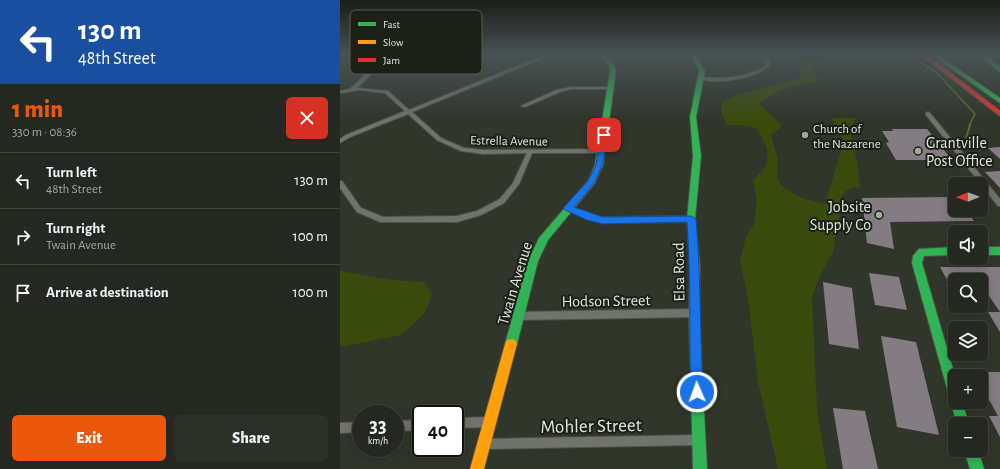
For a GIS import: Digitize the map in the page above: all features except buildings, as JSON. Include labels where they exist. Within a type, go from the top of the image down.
[{"type":"main road","name":"Twain Avenue","points":[[477,469],[533,261],[544,238],[591,182],[600,165],[612,77]]},
{"type":"main road","points":[[952,77],[996,111]]},
{"type":"main road","points":[[965,77],[1000,101]]},
{"type":"main road","points":[[975,77],[1000,96]]},
{"type":"main road","name":"Elsa Road","points":[[700,469],[694,314],[695,268],[691,219],[698,156],[693,117],[702,78]]},
{"type":"main road","points":[[948,251],[922,252],[918,256],[917,263],[948,372]]},
{"type":"main road","points":[[988,251],[1000,251]]},
{"type":"main road","points":[[973,457],[977,469]]},
{"type":"street","points":[[352,90],[366,77]]},
{"type":"street","points":[[340,141],[348,136],[408,110],[493,77]]},
{"type":"street","points":[[702,78],[717,81],[739,77]]},
{"type":"street","points":[[523,106],[558,91],[572,88],[611,88]]},
{"type":"street","name":"Estrella Avenue","points":[[340,92],[352,90],[378,90],[386,92],[439,139],[452,147],[483,152],[602,151]]},
{"type":"street","points":[[928,114],[1000,204]]},
{"type":"street","points":[[340,182],[359,210],[382,220],[457,219],[479,213],[502,200],[516,184],[530,152]]},
{"type":"street","points":[[568,208],[590,218],[603,220],[691,219]]},
{"type":"street","name":"Hodson Street","points":[[518,316],[694,314]]},
{"type":"street","points":[[464,423],[490,422]]},
{"type":"street","points":[[340,428],[352,427]]},
{"type":"street","name":"Mohler Street","points":[[484,444],[699,440]]},
{"type":"green space","points":[[801,77],[817,77],[819,82],[794,85],[779,91],[759,104],[781,124],[779,130],[771,135],[778,160],[777,176],[781,186],[804,199],[825,204],[844,141],[832,118],[857,118],[849,128],[857,161],[860,187],[849,189],[841,195],[839,219],[833,252],[820,275],[812,297],[817,410],[827,469],[778,469],[758,382],[748,298],[740,260],[746,237],[754,224],[757,202],[753,180],[766,165],[768,155],[764,141],[756,128],[740,125],[727,125],[722,114],[722,102],[732,97],[782,84]]},
{"type":"green space","points":[[340,271],[391,280],[424,282],[432,295],[425,313],[401,335],[340,347]]},
{"type":"waterway","points":[[941,77],[975,114],[969,126]]},
{"type":"waterway","points":[[964,145],[970,125]]},
{"type":"traffic: fast","points":[[511,344],[533,261],[544,238],[591,182],[599,165],[612,77]]},
{"type":"traffic: fast","points":[[700,469],[694,313],[695,268],[691,219],[697,156],[693,117],[701,77]]},
{"type":"traffic: fast","points":[[965,77],[1000,101]]},
{"type":"traffic: fast","points":[[948,251],[922,252],[918,256],[917,263],[948,372]]},
{"type":"traffic: fast","points":[[988,251],[1000,251]]},
{"type":"traffic: fast","points":[[958,409],[961,417]]},
{"type":"traffic: fast","points":[[973,457],[977,469]]},
{"type":"traffic: slow","points":[[477,469],[511,344]]},
{"type":"traffic: jam","points":[[952,77],[1000,114]]},
{"type":"place","name":"Church of the Nazarene","points":[[805,135]]},
{"type":"place","name":"Grantville Post Office","points":[[918,151]]},
{"type":"place","name":"Jobsite Supply Co","points":[[879,215]]},
{"type":"route","points":[[604,135],[600,165],[591,182],[568,208],[590,218],[603,220],[691,219],[695,268],[694,314],[697,392]]}]
